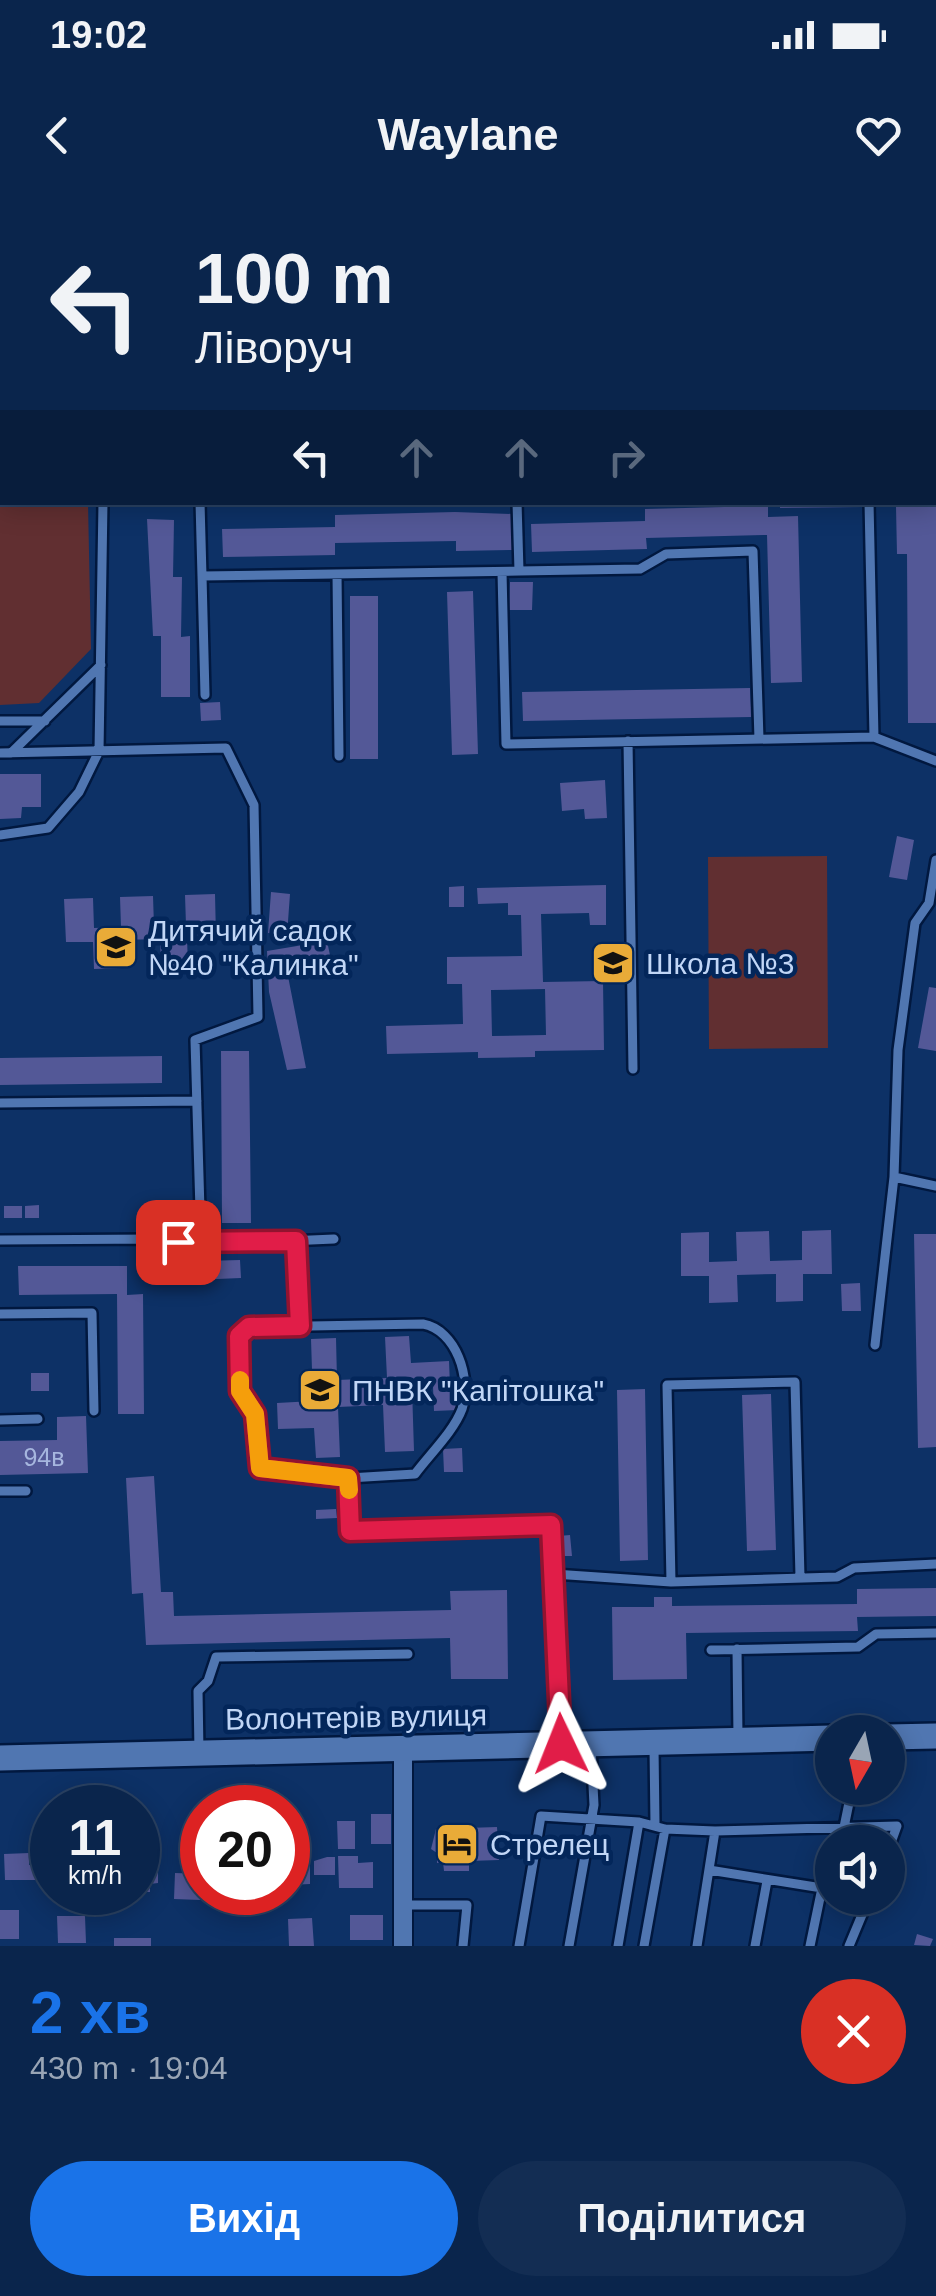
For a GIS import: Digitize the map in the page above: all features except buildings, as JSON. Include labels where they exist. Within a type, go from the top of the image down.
[{"type":"street","points":[[905,1737],[936,1736]]},
{"type":"street","name":"Волонтерів вулиця","points":[[0,1758],[815,1738]]},
{"type":"street","points":[[403,1748],[403,1946]]},
{"type":"lane","points":[[0,835],[48,828],[80,792],[99,751],[103,505]]},
{"type":"lane","points":[[200,505],[206,695]]},
{"type":"lane","points":[[517,505],[519,572]]},
{"type":"lane","points":[[869,505],[874,736]]},
{"type":"lane","points":[[202,576],[640,569],[666,554],[754,551],[759,739]]},
{"type":"lane","points":[[502,572],[506,744],[874,736],[936,761]]},
{"type":"lane","points":[[338,574],[339,756]]},
{"type":"lane","points":[[6,753],[45,721],[101,665]]},
{"type":"lane","points":[[0,721],[45,721]]},
{"type":"lane","points":[[628,742],[633,1069]]},
{"type":"lane","points":[[6,753],[226,748],[254,805],[258,1017],[195,1040],[201,1245]]},
{"type":"lane","points":[[874,1346],[894,1177],[898,1050],[915,923],[928,903],[936,860]]},
{"type":"lane","points":[[0,1103],[196,1102]]},
{"type":"lane","points":[[894,1177],[936,1186]]},
{"type":"lane","points":[[0,1240],[154,1239],[201,1245],[334,1239]]},
{"type":"lane","points":[[296,1241],[300,1326]]},
{"type":"lane","points":[[0,1314],[92,1314],[94,1412]]},
{"type":"lane","points":[[249,1327],[437,1327],[448,1336],[461,1366],[463,1406],[415,1474],[348,1478],[260,1468],[255,1414],[240,1391],[239,1336],[249,1327]]},
{"type":"lane","points":[[671,1582],[667,1385],[795,1382],[800,1577]]},
{"type":"lane","points":[[0,1420],[38,1418]]},
{"type":"lane","points":[[348,1478],[350,1531],[551,1525],[561,1744]]},
{"type":"lane","points":[[0,1492],[26,1491]]},
{"type":"lane","points":[[554,1574],[671,1582],[837,1576],[854,1568],[936,1564]]},
{"type":"lane","points":[[710,1650],[858,1648],[876,1634],[936,1633]]},
{"type":"lane","points":[[736,1649],[738,1740]]},
{"type":"lane","points":[[199,1752],[198,1691],[208,1681],[216,1658],[408,1654]]},
{"type":"lane","points":[[644,1946],[660,1826],[654,1742]]},
{"type":"lane","points":[[569,1946],[592,1816],[591,1744]]},
{"type":"lane","points":[[519,1946],[541,1816],[592,1816],[715,1831],[815,1827]]},
{"type":"lane","points":[[618,1946],[639,1822]]},
{"type":"lane","points":[[696,1946],[715,1831]]},
{"type":"lane","points":[[708,1870],[815,1887]]},
{"type":"lane","points":[[755,1946],[767,1881]]},
{"type":"lane","points":[[403,1905],[467,1905],[463,1946]]},
{"type":"lane","points":[[810,1946],[816,1915]]},
{"type":"lane","points":[[850,1946],[862,1915]]},
{"type":"shaded area","points":[[0,505],[88,505],[91,649],[39,703],[0,705]]},
{"type":"shaded area","points":[[827,856],[828,1048],[709,1049],[708,857]]},
{"type":"slow traffic","points":[[240,1380],[240,1391],[255,1414],[260,1468],[348,1478],[349,1490]]},
{"type":"place","name":"Дитячий садок №40 \"Калинка\"","points":[[116,947]]},
{"type":"place","name":"Школа №3","points":[[613,963]]},
{"type":"place","name":"ПНВК \"Капітошка\"","points":[[320,1390]]},
{"type":"place","name":"Стрелец","points":[[457,1844]]},
{"type":"route","points":[[178,1242],[201,1245],[296,1241],[300,1326],[249,1327],[239,1336],[240,1391],[255,1414],[260,1468],[348,1478],[350,1531],[551,1525],[561,1744]]}]
